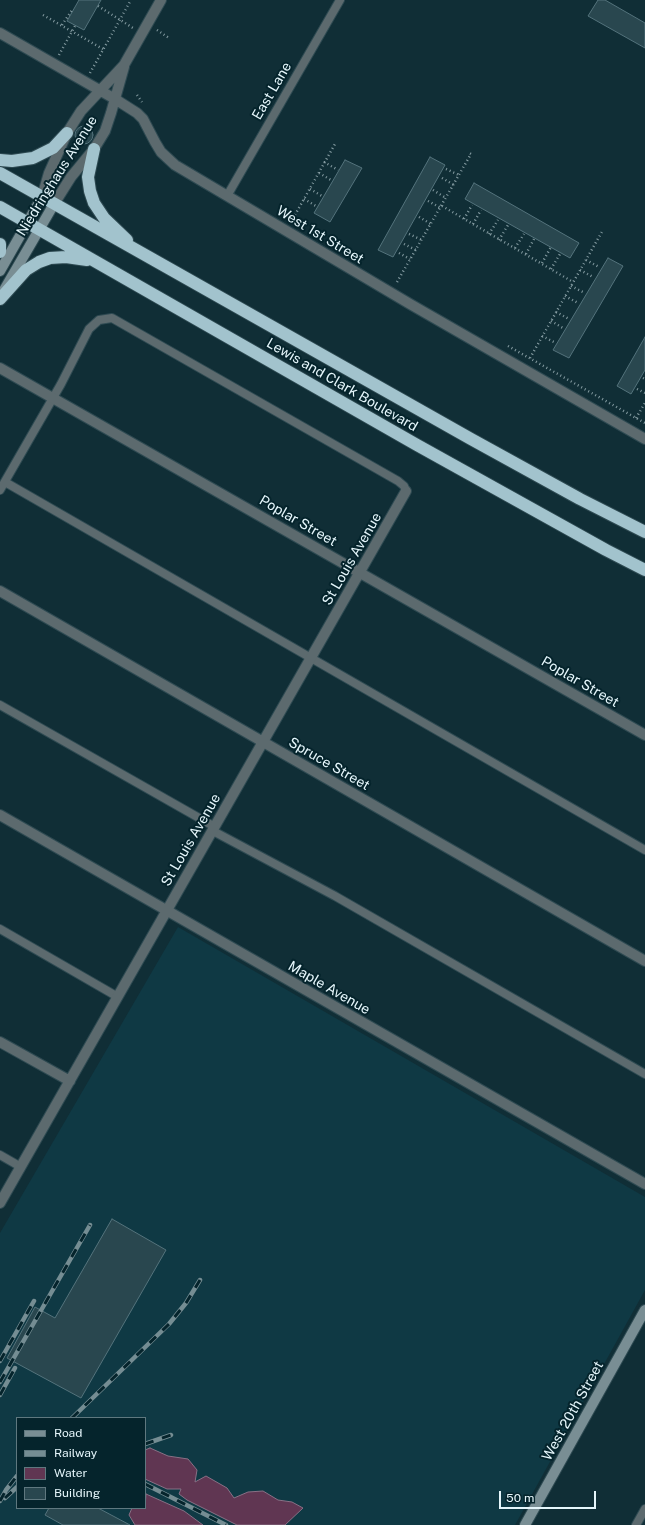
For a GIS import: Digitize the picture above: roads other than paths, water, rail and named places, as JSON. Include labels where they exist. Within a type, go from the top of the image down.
[{"type":"highway","points":[[0,160],[12,161],[34,158],[53,148],[66,133]]},
{"type":"highway","points":[[94,149],[88,177],[94,203],[104,218],[138,251]]},
{"type":"highway","name":"Lewis and Clark Boulevard","points":[[0,173],[471,439],[573,495],[645,532]]},
{"type":"highway","name":"Lewis and Clark Boulevard","points":[[0,207],[417,445],[606,550],[645,570]]},
{"type":"highway","points":[[0,244],[0,252]]},
{"type":"highway","points":[[0,298],[26,270],[39,262],[50,258],[66,257],[95,262]]},
{"type":"street","name":"Niedringhaus Avenue","points":[[0,270],[42,197],[49,172],[66,133],[81,111],[124,65],[161,0]]},
{"type":"street","name":"West 1st Street","points":[[0,33],[137,113],[143,119],[154,142],[161,152],[175,165],[410,304],[645,439]]},
{"type":"street","name":"Niedringhaus Avenue","points":[[0,298],[54,204],[71,177],[94,149],[105,131],[124,65]]},
{"type":"street","name":"Poplar Street","points":[[0,368],[645,735]]},
{"type":"street","name":"St Louis Avenue","points":[[0,1203],[406,491]]},
{"type":"street","name":"Spruce Street","points":[[0,591],[645,961]]},
{"type":"street","name":"Maple Avenue","points":[[0,816],[645,1184]]},
{"type":"street","points":[[0,1042],[70,1081]]},
{"type":"street","name":"West 20th Street","points":[[525,1525],[645,1310]]},
{"type":"lane","name":"East Lane","points":[[228,196],[340,0]]},
{"type":"lane","points":[[0,490],[53,398],[88,329],[99,320],[112,318],[398,481],[404,486],[406,491]]},
{"type":"lane","points":[[5,482],[312,657],[645,850]]},
{"type":"lane","points":[[0,705],[214,829],[335,896],[645,1074]]},
{"type":"lane","points":[[0,929],[118,997]]},
{"type":"lane","points":[[0,1155],[20,1167]]},
{"type":"lane","points":[[636,1525],[645,1509]]},
{"type":"water","points":[[150,1448],[168,1456],[188,1459],[197,1470],[195,1482],[206,1476],[227,1488],[234,1498],[248,1492],[263,1491],[278,1500],[292,1502],[303,1508],[285,1525],[237,1525],[187,1500],[179,1494],[181,1489],[167,1489],[146,1479],[146,1450]]},
{"type":"water","points":[[146,1494],[184,1511],[203,1525],[135,1525],[129,1515],[132,1509],[146,1509]]},
{"type":"railway","points":[[0,1382],[90,1225]]},
{"type":"railway","points":[[73,1417],[169,1324],[186,1303],[200,1280]]},
{"type":"railway","points":[[0,1361],[34,1301]]},
{"type":"railway","points":[[0,1395],[15,1368]]},
{"type":"railway","points":[[146,1444],[171,1435]]},
{"type":"railway","points":[[0,1501],[16,1477]]},
{"type":"railway","points":[[146,1485],[226,1525]]},
{"type":"railway","points":[[5,1498],[16,1488]]}]
